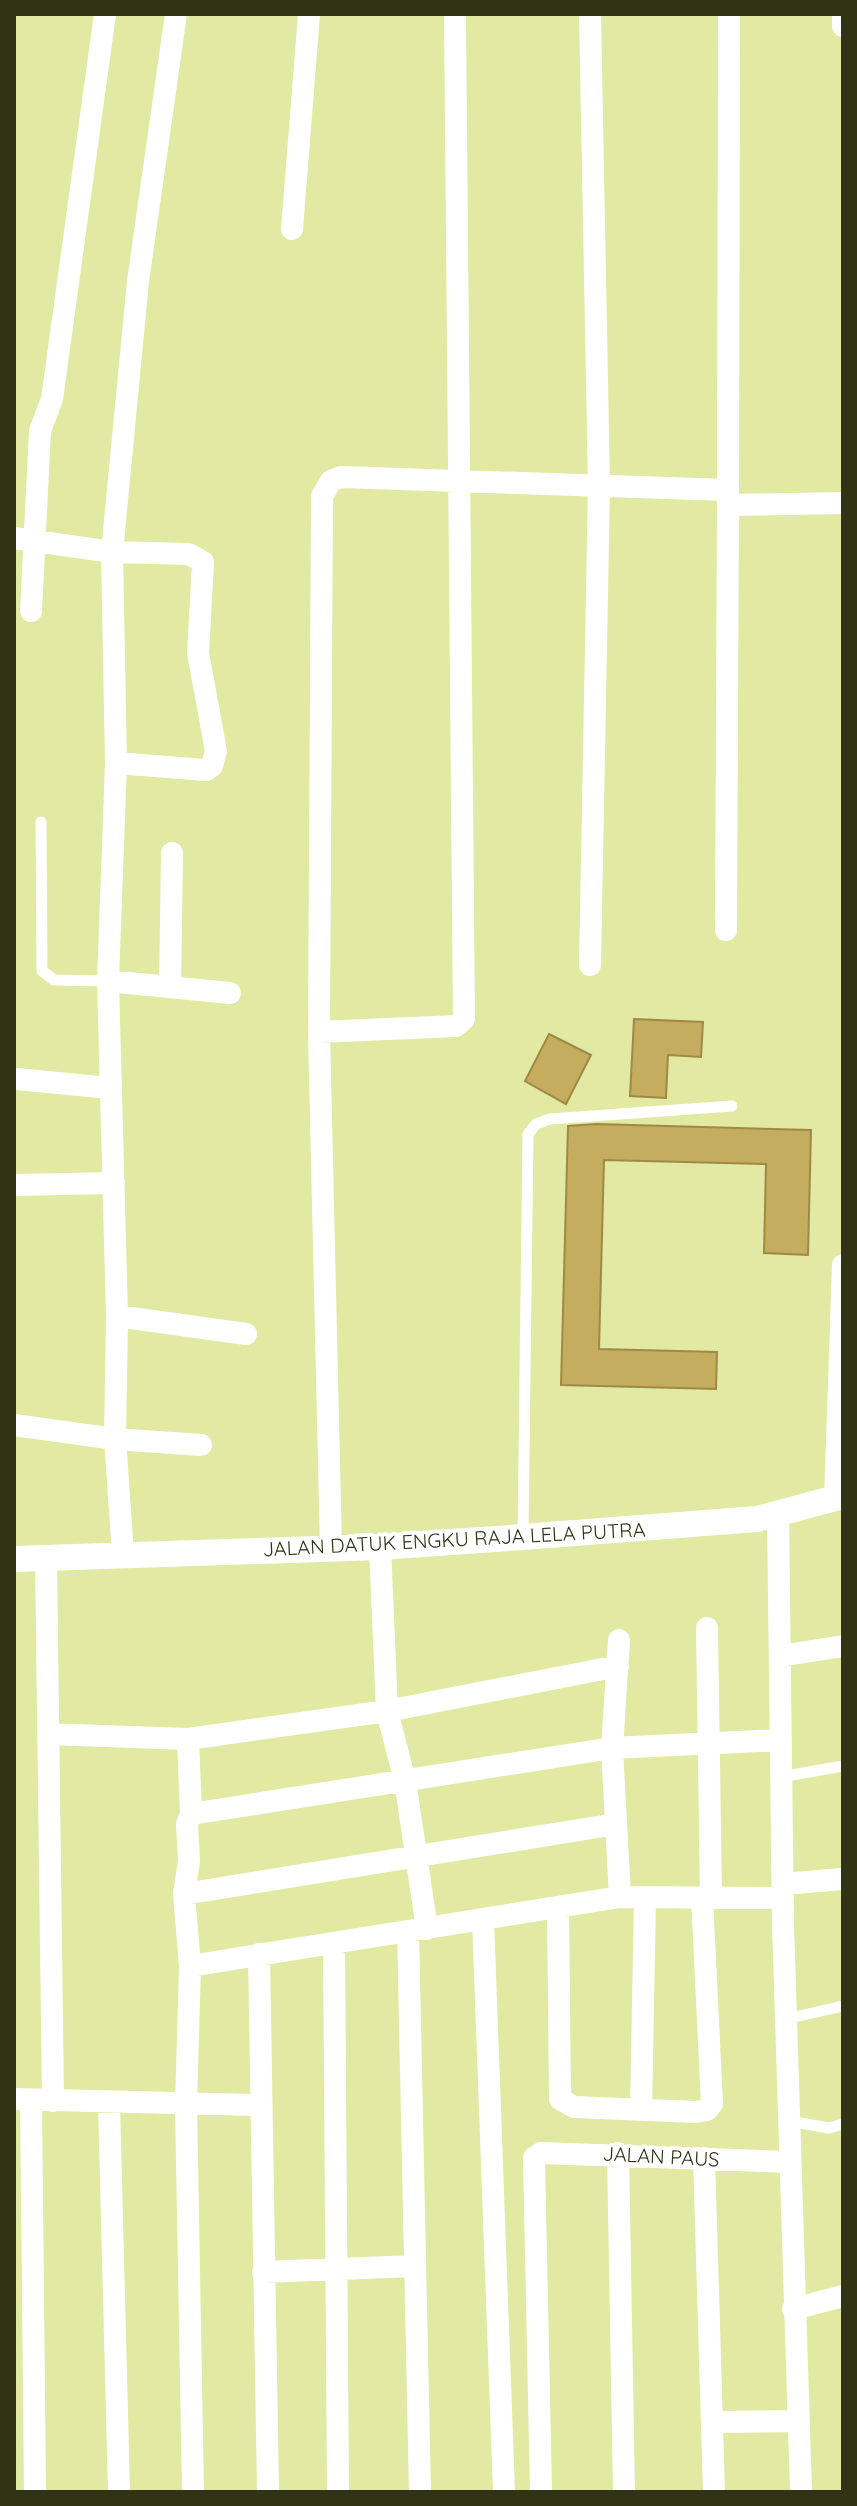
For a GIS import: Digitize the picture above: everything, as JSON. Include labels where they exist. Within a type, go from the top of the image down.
[{"type":"street","points":[[31,611],[23,540],[40,431],[52,399],[105,14]]},
{"type":"street","points":[[123,1554],[115,1439],[117,1316],[109,1088],[108,981],[116,763],[112,552],[138,281],[176,14]]},
{"type":"street","points":[[292,229],[309,14]]},
{"type":"street","points":[[319,1032],[456,1026],[464,1019],[455,14]]},
{"type":"street","points":[[590,14],[599,486],[590,965]]},
{"type":"street","points":[[726,930],[729,14]]},
{"type":"street","points":[[843,14],[843,26]]},
{"type":"street","points":[[331,1549],[319,1032],[322,496],[331,481],[341,477],[599,486],[843,503]]},
{"type":"street","points":[[23,540],[112,552],[189,554],[203,562],[198,653],[216,751],[212,766],[206,770],[116,763]]},
{"type":"street","points":[[170,987],[172,853]]},
{"type":"street","points":[[108,981],[230,993]]},
{"type":"street","points":[[17,1079],[109,1088]]},
{"type":"street","points":[[14,1185],[114,1183]]},
{"type":"street","points":[[839,1498],[843,1265]]},
{"type":"street","points":[[117,1316],[246,1334]]},
{"type":"street","points":[[14,1425],[115,1439],[201,1445]]},
{"type":"street","name":"JALAN DATUK ENGKU RAJA LELA PUTRA","points":[[14,1559],[380,1547],[523,1537],[757,1519],[839,1498]]},
{"type":"street","points":[[778,1513],[788,2121],[801,2492]]},
{"type":"street","points":[[380,1547],[387,1711],[405,1781],[416,1857],[414,2266],[420,2492]]},
{"type":"street","points":[[35,2492],[33,2100],[48,1734],[46,1558]]},
{"type":"street","points":[[558,1907],[560,2099],[574,2107],[707,2110],[712,2104],[706,1897],[710,1743],[707,1628]]},
{"type":"street","points":[[619,1640],[612,1748],[620,1897]]},
{"type":"street","points":[[780,1656],[843,1646]]},
{"type":"street","points":[[48,1734],[188,1739],[387,1711],[618,1666]]},
{"type":"street","points":[[188,1739],[191,1814],[187,1824],[189,1861],[184,1894],[190,1966],[186,2105],[193,2492]]},
{"type":"street","points":[[191,1814],[612,1748],[781,1740]]},
{"type":"street","points":[[184,1894],[616,1824]]},
{"type":"street","points":[[190,1966],[620,1897],[706,1897],[783,1891],[843,1879]]},
{"type":"street","points":[[641,2109],[645,1899]]},
{"type":"street","points":[[483,1919],[504,2492]]},
{"type":"street","points":[[334,1943],[338,2492]]},
{"type":"street","points":[[259,1954],[268,2492]]},
{"type":"street","points":[[33,2100],[261,2105]]},
{"type":"street","points":[[109,2103],[119,2492]]},
{"type":"street","name":"JALAN PAUS","points":[[541,2492],[534,2158],[541,2153],[618,2153],[789,2162]]},
{"type":"street","points":[[618,2153],[624,2492]]},
{"type":"street","points":[[704,2158],[714,2492]]},
{"type":"street","points":[[263,2272],[414,2266]]},
{"type":"street","points":[[793,2309],[843,2296]]},
{"type":"street","points":[[712,2422],[798,2421]]},
{"type":"lane","points":[[41,822],[42,971],[54,980],[108,981]]},
{"type":"lane","points":[[523,1537],[528,1134],[536,1124],[550,1119],[732,1106]]},
{"type":"lane","points":[[781,1777],[843,1766]]},
{"type":"lane","points":[[786,2019],[843,2006]]},
{"type":"lane","points":[[788,2121],[829,2128],[843,2124]]},
{"type":"building","points":[[634,1019],[703,1022],[701,1057],[668,1055],[666,1098],[630,1096]]},
{"type":"building","points":[[549,1034],[591,1055],[566,1104],[525,1081]]},
{"type":"building","points":[[596,1124],[811,1130],[808,1255],[764,1253],[766,1164],[604,1160],[599,1349],[717,1352],[716,1389],[561,1385],[568,1126]]}]
